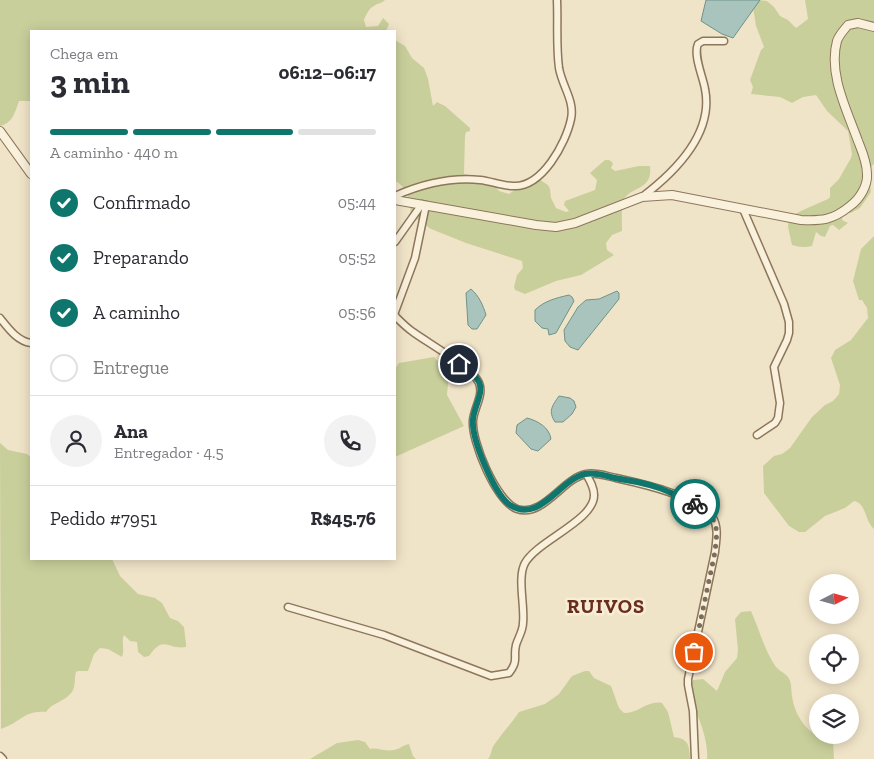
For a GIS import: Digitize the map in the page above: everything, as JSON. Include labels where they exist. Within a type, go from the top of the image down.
[{"type":"street","points":[[396,196],[429,184],[458,180],[481,180],[519,186],[532,181],[547,168],[561,147],[571,119],[571,102],[559,69],[557,0]]},
{"type":"street","points":[[396,200],[556,227],[574,223],[642,197],[672,195],[801,220],[821,221],[839,215],[854,204],[866,185],[867,167],[841,95],[835,61],[837,39],[848,25],[858,23],[874,26]]},
{"type":"street","points":[[642,197],[666,178],[695,142],[702,128],[706,92],[696,52],[698,44],[704,41],[724,41]]},
{"type":"street","points":[[0,131],[30,173]]},
{"type":"street","points":[[396,241],[424,204]]},
{"type":"street","points":[[396,310],[415,258],[424,204]]},
{"type":"street","points":[[743,209],[784,304],[789,322],[787,340],[774,367],[780,403],[778,418],[775,423],[758,435]]},
{"type":"street","points":[[396,317],[412,332],[471,373],[479,382],[480,391],[473,419],[474,431],[481,455],[496,488],[508,503],[518,509],[530,509],[544,503],[569,482],[586,474],[597,474],[655,486],[696,504],[713,519],[717,531],[715,552],[688,679],[693,711],[695,759]]},
{"type":"street","points":[[0,318],[13,334],[30,343]]},
{"type":"street","points":[[288,607],[384,635],[491,676],[509,673],[516,659],[516,646],[524,622],[522,575],[525,563],[533,553],[584,515],[592,505],[595,497],[593,487],[586,474]]},
{"type":"green space","points":[[0,0],[385,0],[371,8],[364,20],[366,27],[378,26],[383,18],[389,24],[386,30],[30,30],[30,101],[19,101],[11,120],[0,126]]},
{"type":"green space","points":[[759,0],[767,1],[780,16],[788,20],[796,28],[808,19],[805,0],[874,0],[874,164],[868,169],[871,192],[860,208],[851,213],[843,213],[842,220],[848,223],[839,230],[833,225],[830,226],[825,237],[816,232],[812,246],[809,247],[792,245],[788,227],[789,217],[830,197],[830,188],[839,179],[851,158],[848,131],[827,111],[816,95],[803,97],[792,103],[780,97],[751,94],[753,87],[750,80],[761,50],[764,47],[756,26],[753,7]]},
{"type":"green space","points":[[396,41],[405,46],[412,58],[424,68],[433,106],[437,102],[445,106],[470,128],[470,131],[466,132],[465,136],[464,174],[488,179],[499,191],[509,194],[534,176],[548,185],[556,208],[566,212],[569,211],[564,205],[565,201],[595,190],[597,180],[590,173],[605,160],[612,162],[611,168],[615,171],[639,166],[650,166],[650,174],[645,184],[624,199],[622,231],[612,235],[606,243],[607,250],[614,255],[581,275],[556,281],[525,294],[515,290],[514,287],[517,275],[523,268],[522,261],[466,243],[431,229],[411,215],[406,191],[396,182]]},
{"type":"green space","points":[[874,236],[874,529],[861,505],[854,501],[845,508],[825,516],[805,532],[799,532],[789,526],[764,493],[763,466],[774,456],[782,454],[790,448],[812,417],[839,394],[840,385],[831,358],[835,350],[851,340],[868,318],[867,308],[862,300],[859,300],[853,281],[861,249]]},
{"type":"green space","points":[[434,357],[449,372],[447,395],[464,426],[396,457],[396,368],[399,363]]},
{"type":"green space","points":[[0,443],[8,450],[30,456],[30,560],[112,560],[120,576],[138,594],[155,598],[162,603],[170,618],[178,621],[184,627],[186,644],[186,647],[180,647],[162,644],[154,649],[149,656],[144,657],[138,652],[137,642],[130,641],[124,635],[122,657],[108,649],[100,648],[94,654],[88,671],[76,672],[74,687],[66,698],[51,706],[46,712],[32,713],[1,729]]},
{"type":"green space","points":[[751,611],[770,658],[775,666],[789,679],[796,712],[809,729],[809,744],[833,744],[834,759],[707,759],[702,726],[695,710],[686,697],[693,680],[703,679],[717,691],[725,672],[737,658],[735,619],[741,612]]},
{"type":"green space","points":[[589,671],[594,678],[611,686],[619,708],[624,713],[629,713],[652,703],[662,703],[668,712],[674,737],[685,741],[690,759],[488,759],[492,748],[519,712],[545,704],[559,694],[572,676]]},
{"type":"green space","points":[[358,740],[365,742],[370,749],[391,750],[409,744],[416,759],[310,759],[337,743]]},
{"type":"water","points":[[706,0],[760,0],[733,38],[722,34],[701,21]]},
{"type":"water","points":[[471,289],[480,301],[486,315],[477,329],[472,329],[468,325],[466,293]]},
{"type":"water","points":[[617,291],[619,299],[578,350],[570,347],[565,341],[564,330],[578,307],[586,300],[599,299]]},
{"type":"water","points":[[569,295],[574,301],[556,333],[549,335],[548,329],[542,328],[535,321],[535,310],[546,302]]},
{"type":"water","points":[[559,396],[570,398],[574,401],[576,407],[572,414],[563,422],[555,422],[551,412]]},
{"type":"water","points":[[527,418],[542,425],[550,435],[551,439],[538,451],[531,449],[516,433],[517,425]]},
{"type":"way so far","points":[[694,652],[715,552],[717,531],[713,519],[695,504]]},
{"type":"district","name":"RUIVOS","points":[[606,606]]},
{"type":"route","points":[[459,364],[479,382],[480,391],[473,419],[474,431],[481,455],[496,488],[508,503],[518,509],[530,509],[544,503],[569,482],[586,474],[597,474],[655,486],[695,504]]}]
